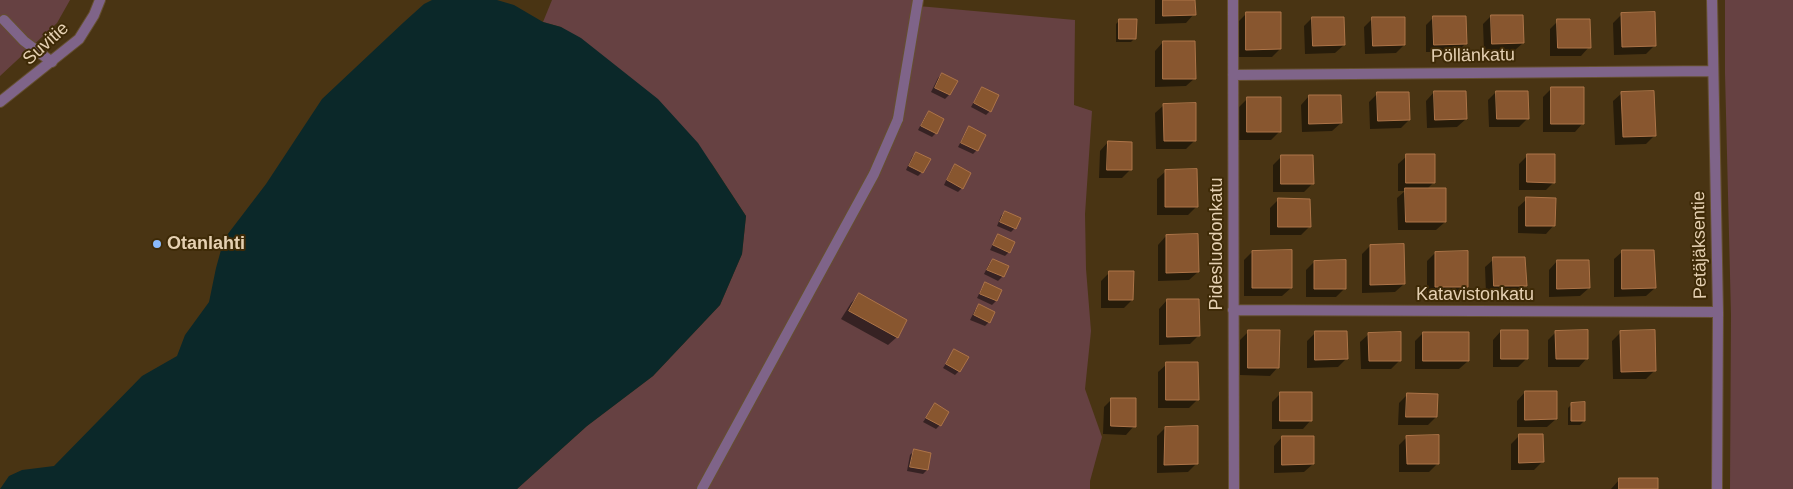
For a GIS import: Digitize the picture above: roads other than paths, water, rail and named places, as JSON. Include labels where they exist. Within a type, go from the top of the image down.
[{"type":"street","name":"Suvitie","points":[[0,102],[79,39],[94,15],[100,0]]},
{"type":"street","points":[[702,489],[874,174],[898,119],[918,0]]},
{"type":"street","name":"Pidesluodonkatu","points":[[1233,0],[1234,489]]},
{"type":"street","name":"Petäjäksentie","points":[[1712,0],[1718,312],[1717,489]]},
{"type":"street","points":[[4,20],[24,42],[52,62]]},
{"type":"street","name":"Pöllänkatu","points":[[1233,75],[1713,71]]},
{"type":"street","name":"Katavistonkatu","points":[[1233,310],[1718,312]]},
{"type":"water","points":[[432,0],[497,0],[514,5],[543,22],[561,27],[581,38],[658,99],[698,143],[746,216],[742,254],[720,305],[653,376],[587,426],[517,489],[0,489],[9,476],[22,470],[54,466],[142,376],[177,356],[185,335],[209,302],[224,239],[266,184],[322,99],[424,4]]},
{"type":"place","name":"Otanlahti","points":[[157,244]]}]
